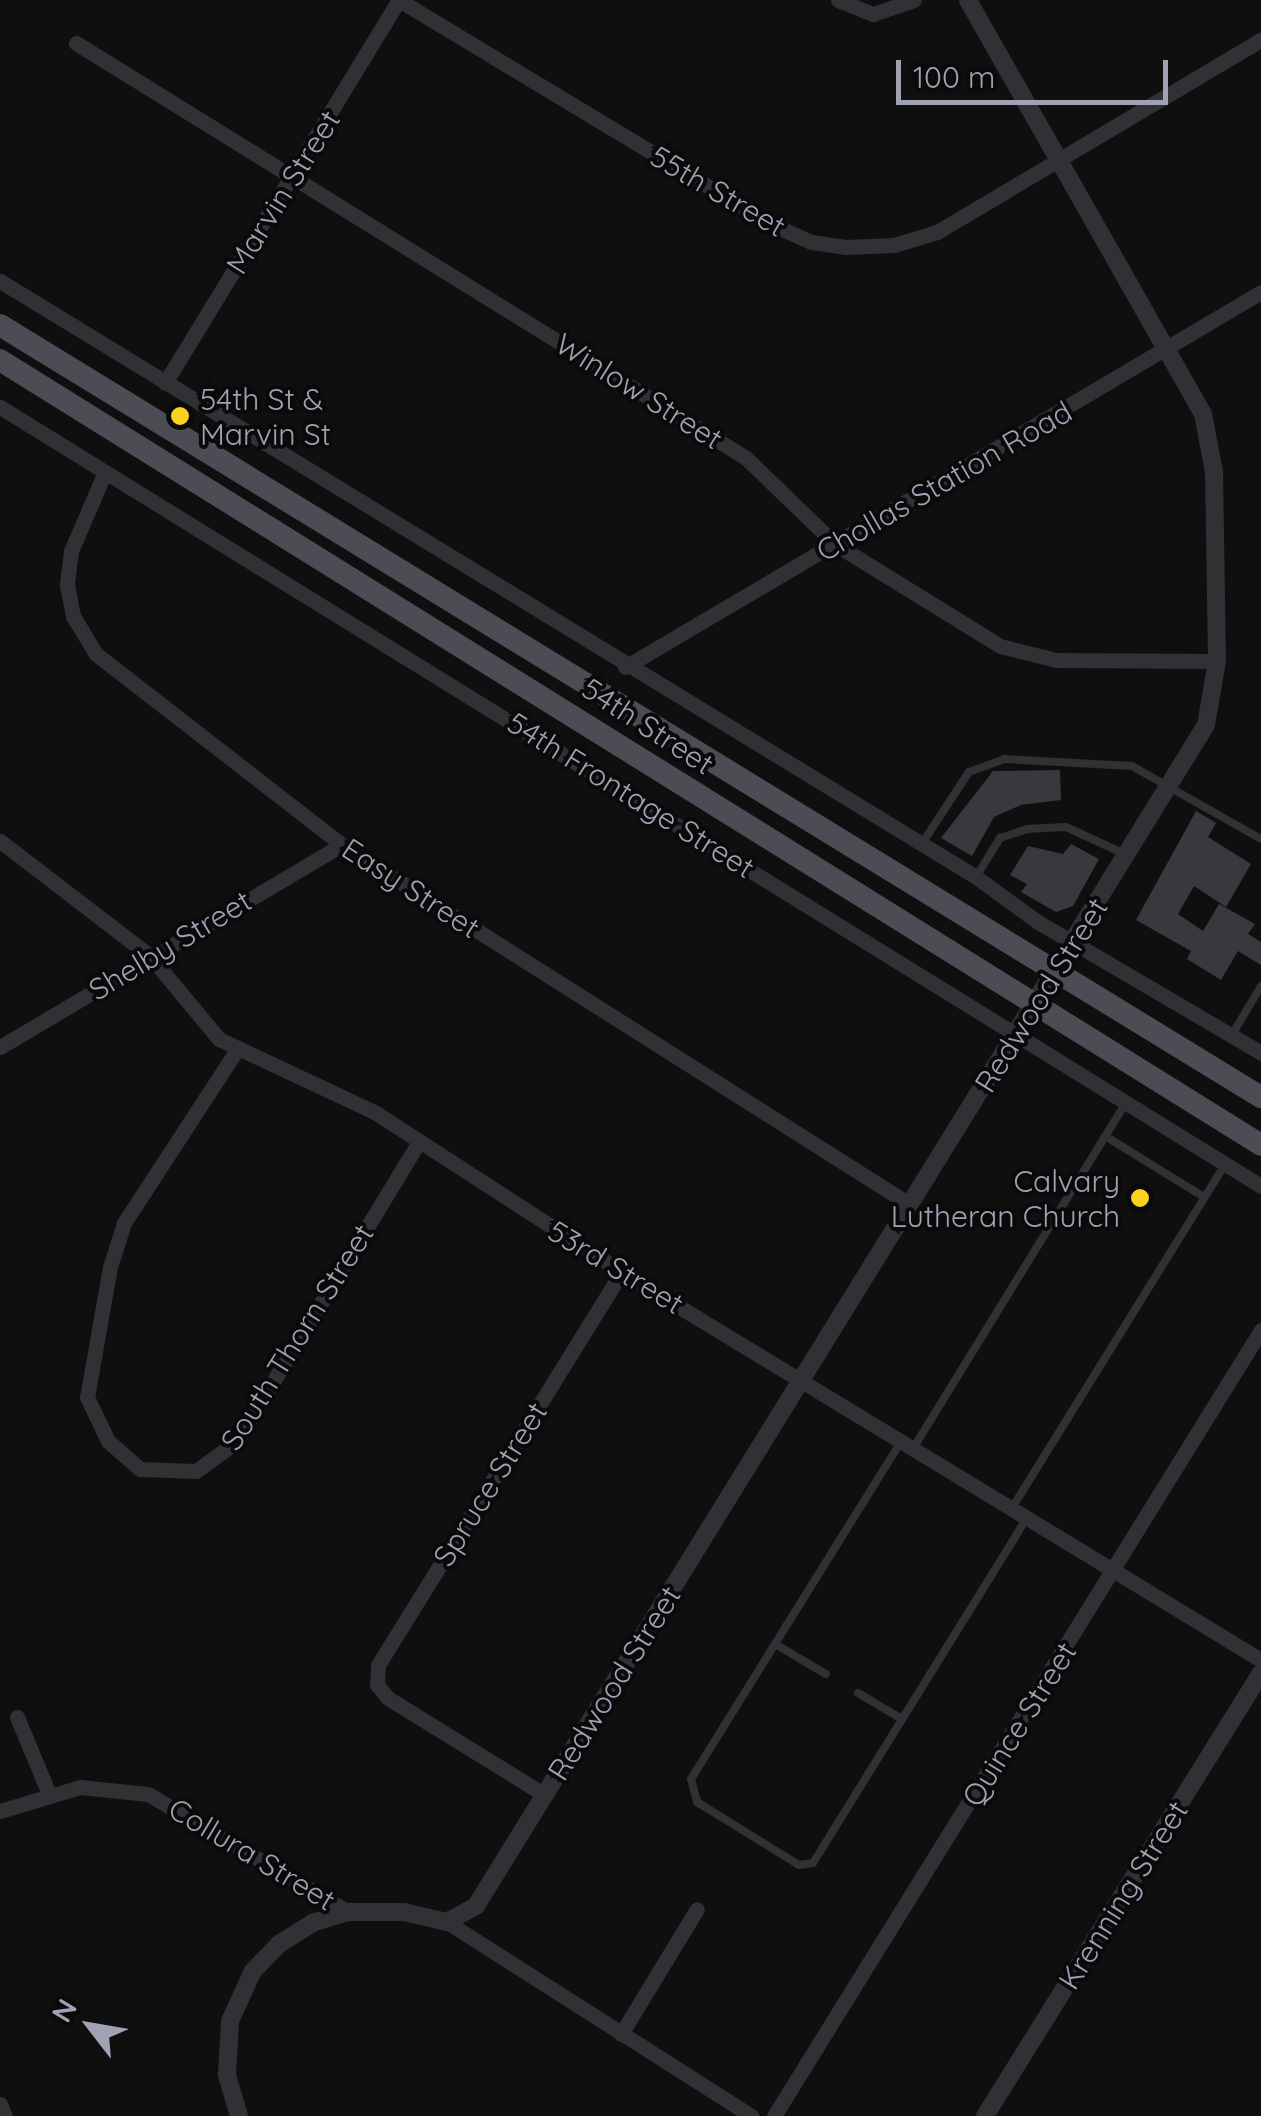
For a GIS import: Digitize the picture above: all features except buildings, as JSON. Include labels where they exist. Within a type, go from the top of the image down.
[{"type":"main road","name":"54th Street","points":[[0,325],[1261,1097]]},
{"type":"main road","name":"54th Street","points":[[0,360],[1261,1145]]},
{"type":"street","name":"55th Street","points":[[399,0],[766,222],[811,242],[894,244],[937,232],[1261,40]]},
{"type":"street","name":"Marvin Street","points":[[166,383],[399,0]]},
{"type":"street","points":[[838,0],[873,14],[914,0]]},
{"type":"street","name":"Redwood Street","points":[[446,1922],[476,1906],[1172,786],[1206,725],[1217,661],[1214,472],[1202,414],[1054,160],[968,0]]},
{"type":"street","name":"Winlow Street","points":[[76,43],[746,458],[835,544],[1000,646],[1056,660],[1217,661]]},
{"type":"street","points":[[0,281],[625,667],[921,844],[1072,942],[1261,1052]]},
{"type":"street","name":"Chollas Station Road","points":[[625,667],[1261,292]]},
{"type":"street","name":"54th Frontage Street","points":[[0,407],[1261,1186]]},
{"type":"street","name":"Easy Street","points":[[105,472],[68,568],[69,602],[87,642],[342,845],[909,1204]]},
{"type":"street","name":"53rd Street","points":[[0,841],[150,956],[201,1023],[238,1048],[376,1113],[622,1272],[1261,1660]]},
{"type":"street","name":"Shelby Street","points":[[0,1046],[342,845]]},
{"type":"street","name":"South Thorn Street","points":[[238,1048],[124,1223],[110,1267],[87,1397],[108,1441],[140,1469],[196,1471],[238,1441],[418,1143]]},
{"type":"street","name":"Spruce Street","points":[[545,1795],[388,1698],[377,1685],[378,1665],[622,1272]]},
{"type":"street","name":"Quince Street","points":[[774,2116],[1261,1330]]},
{"type":"street","name":"Krenning Street","points":[[985,2116],[1261,1673]]},
{"type":"street","points":[[17,1717],[49,1794]]},
{"type":"street","name":"Collura Street","points":[[0,1810],[49,1794],[114,1787],[165,1800],[348,1912],[404,1912],[446,1922],[751,2116]]},
{"type":"street","points":[[621,2034],[698,1909]]},
{"type":"street","points":[[239,2116],[226,2057],[243,1988],[279,1944],[312,1923],[348,1912]]},
{"type":"street","points":[[0,2104],[5,2116]]},
{"type":"lane","points":[[921,844],[970,772],[1004,759],[1094,759],[1132,766],[1261,839]]},
{"type":"lane","points":[[976,878],[1000,838],[1027,830],[1066,827],[1128,856]]},
{"type":"lane","points":[[1232,1035],[1261,986]]},
{"type":"lane","points":[[1027,1518],[813,1862],[799,1865],[697,1802],[691,1780],[1126,1102]]},
{"type":"lane","points":[[1105,1136],[1204,1197]]},
{"type":"lane","points":[[1012,1508],[1225,1164]]},
{"type":"lane","points":[[776,1644],[826,1674]]},
{"type":"lane","points":[[858,1693],[902,1720]]},
{"type":"place","name":"54th St & Marvin St","points":[[180,416]]},
{"type":"place","name":"Calvary Lutheran Church","points":[[1140,1198]]}]
